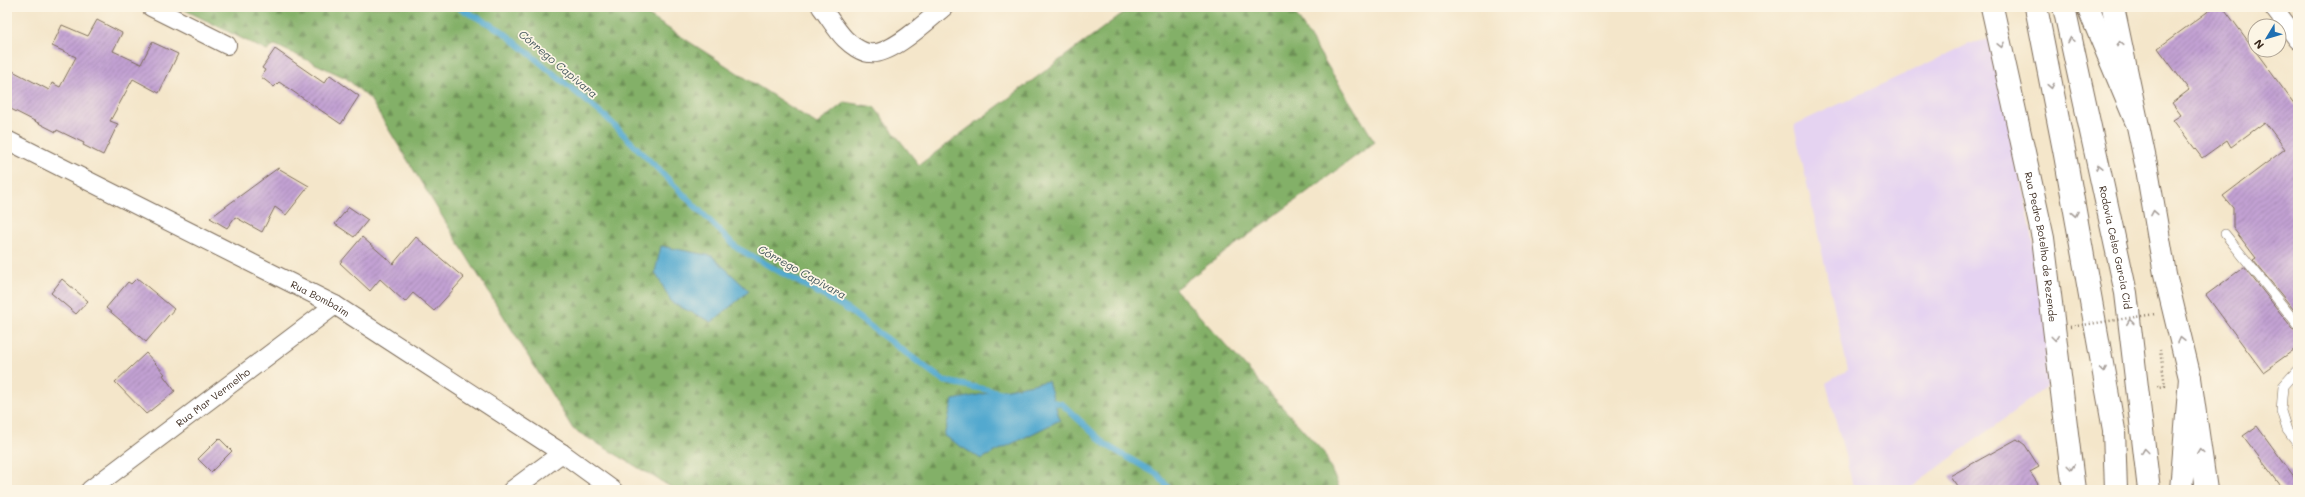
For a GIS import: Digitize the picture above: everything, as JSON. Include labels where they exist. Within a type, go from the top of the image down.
[{"type":"main road","name":"Rua Pedro Botelho de Rezende","points":[[1992,7],[2043,238],[2074,490]]},
{"type":"main road","points":[[2036,7],[2065,155],[2114,430],[2116,490]]},
{"type":"main road","name":"Rodovia Celso Garcia Cid","points":[[2064,7],[2126,293],[2149,490]]},
{"type":"main road","points":[[2088,7],[2136,121]]},
{"type":"main road","points":[[2113,7],[2165,274],[2190,378],[2206,490]]},
{"type":"main road","points":[[2181,490],[2190,378]]},
{"type":"street","points":[[151,7],[227,46]]},
{"type":"street","points":[[821,7],[846,39],[858,48],[869,53],[880,53],[892,48],[944,7]]},
{"type":"street","points":[[2273,7],[2298,40]]},
{"type":"street","name":"Rua Bombaim","points":[[7,140],[335,305],[562,453],[613,490]]},
{"type":"street","name":"Rua Mar Vermelho","points":[[90,490],[335,305]]},
{"type":"street","points":[[512,490],[562,453]]},
{"type":"lane","points":[[2226,234],[2298,325]]},
{"type":"lane","points":[[2298,370],[2283,386],[2281,412],[2287,430],[2298,445]]},
{"type":"path","points":[[2070,327],[2155,314]]},
{"type":"shaded area","points":[[1993,38],[2060,377],[1908,490],[1854,490],[1826,383],[1848,370],[1794,125],[1969,44]]},
{"type":"green space","points":[[179,7],[635,7],[817,124],[845,102],[874,107],[919,165],[1131,7],[1291,7],[1375,142],[1175,289],[1324,453],[1340,490],[676,490],[573,429],[370,99],[346,78],[275,45],[267,51]]},
{"type":"water","points":[[661,246],[712,256],[749,291],[712,322],[672,303],[655,272]]},
{"type":"water","points":[[1048,381],[1060,420],[981,459],[944,436],[953,400]]},
{"type":"building","points":[[2214,7],[2223,7],[2247,40],[2247,58],[2260,58],[2298,109],[2298,315],[2253,260],[2256,258],[2233,228],[2233,208],[2223,196],[2285,149],[2265,122],[2231,147],[2227,140],[2202,158],[2173,120],[2181,115],[2172,103],[2189,90],[2158,48]]},
{"type":"building","points":[[97,20],[122,33],[113,51],[141,64],[152,42],[178,54],[159,93],[133,79],[110,121],[118,124],[103,155],[83,145],[84,143],[57,130],[56,132],[7,107],[7,68],[49,90],[52,83],[60,87],[76,57],[52,46],[62,25],[88,36]]},
{"type":"building","points":[[275,49],[324,83],[330,75],[359,96],[341,124],[279,82],[274,87],[261,77],[265,70],[262,68]]},
{"type":"building","points":[[278,168],[309,186],[286,215],[275,207],[262,232],[235,217],[227,228],[210,218]]},
{"type":"building","points":[[349,207],[368,220],[354,237],[335,224]]},
{"type":"building","points":[[362,237],[393,264],[416,237],[464,278],[434,311],[413,293],[405,302],[380,279],[370,291],[340,263]]},
{"type":"building","points":[[2244,267],[2293,329],[2298,331],[2298,347],[2263,372],[2206,295]]},
{"type":"building","points":[[137,278],[174,309],[146,342],[106,308],[128,282],[131,284]]},
{"type":"building","points":[[62,279],[88,301],[76,314],[51,293]]},
{"type":"building","points":[[146,353],[165,374],[163,375],[175,391],[146,414],[115,382]]},
{"type":"building","points":[[2257,426],[2298,482],[2298,490],[2284,490],[2243,436]]},
{"type":"building","points":[[219,438],[232,451],[211,472],[198,459]]},
{"type":"building","points":[[2017,439],[2025,445],[2039,467],[2030,472],[2042,490],[1960,490],[1950,476]]},
{"type":"waterway","name":"Córrego Capivara","points":[[458,7],[502,31],[607,118],[737,248],[844,307],[944,381],[1003,393]]},
{"type":"waterway","name":"Córrego Capivara","points":[[1048,401],[1062,404],[1106,445],[1158,475],[1170,490]]}]
